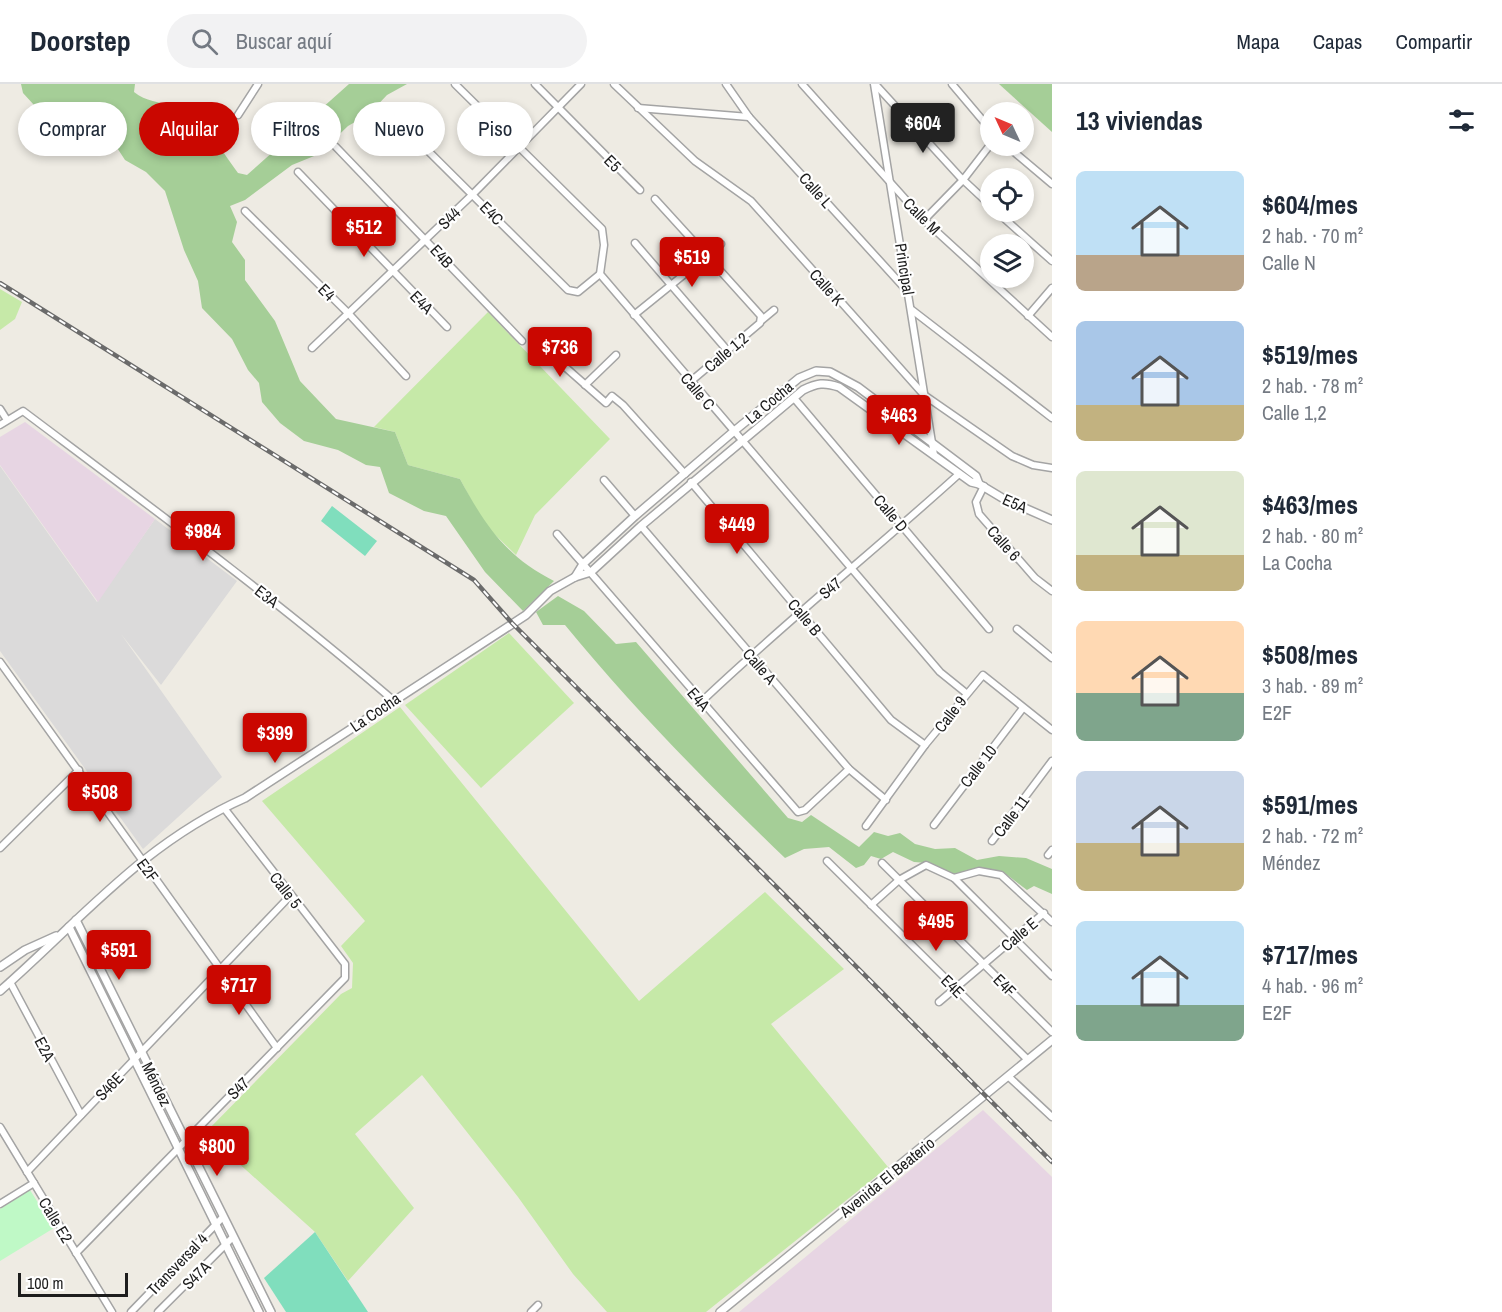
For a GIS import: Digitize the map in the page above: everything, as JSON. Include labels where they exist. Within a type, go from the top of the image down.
[{"type":"street","points":[[239,113],[258,84]]},
{"type":"street","points":[[455,84],[473,102]]},
{"type":"street","name":"E5","points":[[535,84],[640,190]]},
{"type":"street","name":"S44","points":[[533,135],[581,84]]},
{"type":"street","name":"Calle K","points":[[614,84],[694,161],[751,201],[924,395],[1012,456],[1033,465],[1052,468]]},
{"type":"street","name":"Calle L","points":[[726,84],[749,117],[909,294]]},
{"type":"street","name":"Calle M","points":[[802,84],[924,220],[1052,337]]},
{"type":"street","points":[[875,84],[980,196]]},
{"type":"street","name":"Principal","points":[[875,84],[934,455]]},
{"type":"street","points":[[952,84],[980,117]]},
{"type":"street","points":[[638,108],[749,117]]},
{"type":"street","name":"E4B","points":[[341,152],[522,341]]},
{"type":"street","name":"E4C","points":[[434,156],[568,290],[578,292],[600,274]]},
{"type":"street","name":"S44","points":[[312,348],[512,156]]},
{"type":"street","points":[[528,156],[602,229],[604,245],[600,274]]},
{"type":"street","points":[[924,220],[963,180],[982,156]]},
{"type":"street","points":[[1019,156],[1052,184]]},
{"type":"street","name":"E4A","points":[[298,172],[447,327]]},
{"type":"street","name":"Calle 1,2","points":[[655,199],[762,320],[690,382]]},
{"type":"street","name":"E4","points":[[245,211],[349,314],[406,376]]},
{"type":"street","points":[[1009,222],[1052,261]]},
{"type":"street","points":[[635,243],[672,282],[728,350]]},
{"type":"street","points":[[634,315],[721,244]]},
{"type":"street","name":"Calle C","points":[[600,274],[940,672],[966,693]]},
{"type":"street","points":[[1028,316],[1052,288]]},
{"type":"street","points":[[762,320],[774,310]]},
{"type":"street","points":[[912,310],[1052,418]]},
{"type":"street","points":[[580,332],[556,359],[606,403],[612,396],[623,405],[685,474]]},
{"type":"street","points":[[585,385],[616,355]]},
{"type":"street","name":"La Cocha","points":[[575,577],[583,564],[635,516],[733,432],[799,378],[816,371],[830,372],[858,387],[976,476],[982,485]]},
{"type":"street","name":"La Cocha","points":[[0,991],[141,860],[201,819],[245,798],[532,610],[541,598],[575,577],[591,572],[691,482],[814,384],[825,382],[839,387],[959,474],[971,482],[982,485]]},
{"type":"street","name":"Calle D","points":[[794,398],[989,629]]},
{"type":"street","points":[[0,409],[7,420],[0,425]]},
{"type":"street","name":"E3A","points":[[7,420],[23,411],[232,568],[393,700]]},
{"type":"street","name":"S47","points":[[701,702],[751,655],[852,570],[959,474]]},
{"type":"street","points":[[604,480],[635,516]]},
{"type":"street","name":"Calle B","points":[[691,482],[891,720],[926,745]]},
{"type":"street","name":"E5A","points":[[982,485],[1004,499],[1052,520]]},
{"type":"street","name":"Calle 6","points":[[982,485],[976,502],[979,514],[1035,578],[1052,591]]},
{"type":"street","name":"Calle A","points":[[640,526],[849,769],[886,800]]},
{"type":"street","name":"E4A","points":[[557,534],[798,812],[805,810],[849,769]]},
{"type":"street","points":[[1017,629],[1052,658]]},
{"type":"street","name":"E2F","points":[[0,663],[277,1048]]},
{"type":"street","name":"Calle 9","points":[[866,826],[978,679],[986,676],[1052,730]]},
{"type":"street","name":"Calle 10","points":[[934,825],[1023,708]]},
{"type":"street","name":"Calle 11","points":[[992,841],[1052,761]]},
{"type":"street","points":[[0,848],[79,770]]},
{"type":"street","name":"Calle 5","points":[[224,808],[345,964],[346,972]]},
{"type":"street","name":"E4E","points":[[827,861],[1028,1060]]},
{"type":"street","name":"E4F","points":[[882,863],[1052,1032]]},
{"type":"street","points":[[871,905],[899,880],[923,865],[954,878],[1052,976]]},
{"type":"street","points":[[954,878],[980,871],[1001,875],[1052,922]]},
{"type":"street","name":"S46E","points":[[27,1172],[290,896]]},
{"type":"street","name":"Calle E","points":[[939,1002],[1044,913]]},
{"type":"street","name":"Méndez","points":[[76,920],[271,1312]]},
{"type":"street","name":"Méndez","points":[[69,927],[259,1312]]},
{"type":"street","name":"La Cocha","points":[[0,967],[25,950],[61,934]]},
{"type":"street","name":"S47","points":[[76,1253],[345,978],[346,972]]},
{"type":"street","name":"E2A","points":[[10,982],[81,1115]]},
{"type":"street","name":"Avenida El Beaterio","points":[[720,1312],[1052,1040]]},
{"type":"street","points":[[1008,1077],[1052,1117]]},
{"type":"street","name":"Calle E2","points":[[0,1127],[112,1312]]},
{"type":"street","points":[[0,1204],[34,1183]]},
{"type":"street","name":"Transversal 4","points":[[131,1312],[223,1217]]},
{"type":"street","name":"S47A","points":[[158,1312],[233,1237]]},
{"type":"street","points":[[531,1312],[538,1305]]},
{"type":"shaded area","points":[[25,422],[155,519],[98,602],[0,465],[0,437]]},
{"type":"shaded area","points":[[0,466],[97,602],[155,519],[237,581],[161,685],[121,634],[222,777],[143,849],[0,651]]},
{"type":"shaded area","points":[[983,1110],[1052,1177],[1052,1312],[739,1312]]},
{"type":"green space","points":[[21,84],[135,84],[134,92],[155,102],[139,102],[139,156],[226,156],[238,173],[247,175],[268,156],[314,156],[292,165],[245,200],[230,206],[237,222],[232,242],[245,260],[245,280],[275,321],[300,381],[336,419],[395,432],[408,465],[460,479],[478,511],[498,538],[537,572],[554,581],[523,611],[485,572],[446,516],[424,511],[389,493],[380,467],[366,465],[338,450],[304,441],[280,423],[262,402],[259,383],[248,370],[232,339],[202,308],[198,281],[184,250],[165,191],[146,172],[125,160],[122,156],[127,156],[127,102],[31,102],[23,93]]},
{"type":"green space","points":[[349,84],[407,84],[387,95],[380,102],[353,102],[353,123],[341,133],[341,102],[329,102]]},
{"type":"green space","points":[[999,84],[1052,84],[1052,132],[1034,116],[1034,102],[1019,102]]},
{"type":"green space","points":[[0,289],[22,302],[15,319],[0,330]]},
{"type":"green space","points":[[488,312],[610,439],[535,515],[516,555],[484,524],[460,479],[408,465],[395,432],[374,427]]},
{"type":"green space","points":[[332,506],[377,541],[365,556],[321,521]]},
{"type":"green space","points":[[558,596],[584,611],[616,644],[636,642],[788,818],[802,822],[811,815],[859,847],[874,832],[888,836],[900,833],[915,844],[935,849],[955,848],[977,860],[999,856],[1026,858],[1052,869],[1052,894],[1034,886],[1027,890],[1002,871],[980,868],[952,875],[927,863],[914,862],[893,852],[881,859],[871,856],[864,865],[856,868],[829,847],[804,849],[785,858],[672,745],[565,625],[543,625],[536,612]]},
{"type":"green space","points":[[509,633],[574,703],[481,788],[405,705]]},
{"type":"green space","points":[[400,707],[639,1001],[765,892],[844,969],[771,1024],[888,1167],[706,1312],[607,1312],[573,1274],[518,1197],[422,1075],[355,1134],[414,1208],[348,1281],[315,1232],[205,1133],[341,994],[352,988],[353,963],[341,946],[365,921],[262,801]]},
{"type":"green space","points":[[30,1190],[54,1228],[0,1261],[0,1209]]},
{"type":"green space","points":[[315,1232],[368,1312],[286,1312],[264,1278]]},
{"type":"railway","points":[[0,283],[474,580],[512,623],[1052,1162]]}]
